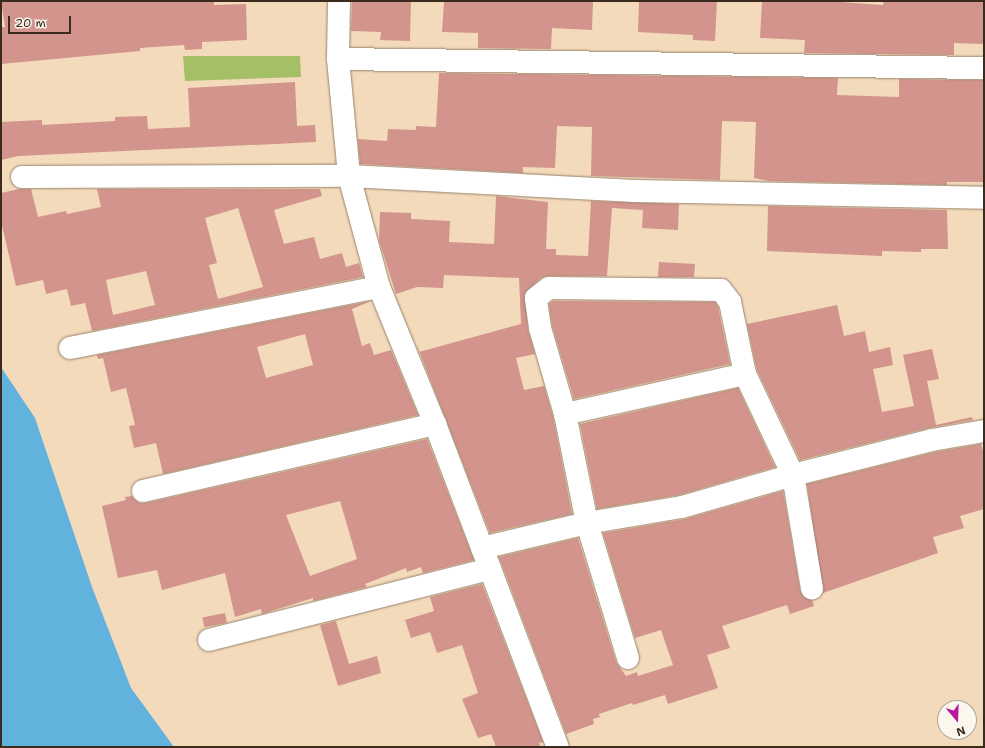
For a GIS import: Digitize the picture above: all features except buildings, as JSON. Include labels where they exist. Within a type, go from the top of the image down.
[{"type":"street","points":[[339,1],[338,59],[349,176],[379,287],[435,424],[558,747]]},
{"type":"street","points":[[338,59],[984,68]]},
{"type":"street","points":[[22,177],[349,176],[635,191],[984,198]]},
{"type":"street","points":[[70,348],[379,287]]},
{"type":"street","points":[[628,658],[586,523],[565,414],[540,328],[536,298],[549,288],[721,290],[730,302],[745,374],[793,475],[812,588]]},
{"type":"street","points":[[565,414],[745,374]]},
{"type":"street","points":[[143,491],[435,424]]},
{"type":"street","points":[[482,548],[586,523],[682,507],[793,475],[932,440],[984,431]]},
{"type":"street","points":[[209,640],[490,569]]},
{"type":"green space","points":[[183,56],[300,56],[301,77],[185,81]]},
{"type":"water","points":[[1,367],[35,418],[92,587],[131,688],[174,747],[1,747]]}]
